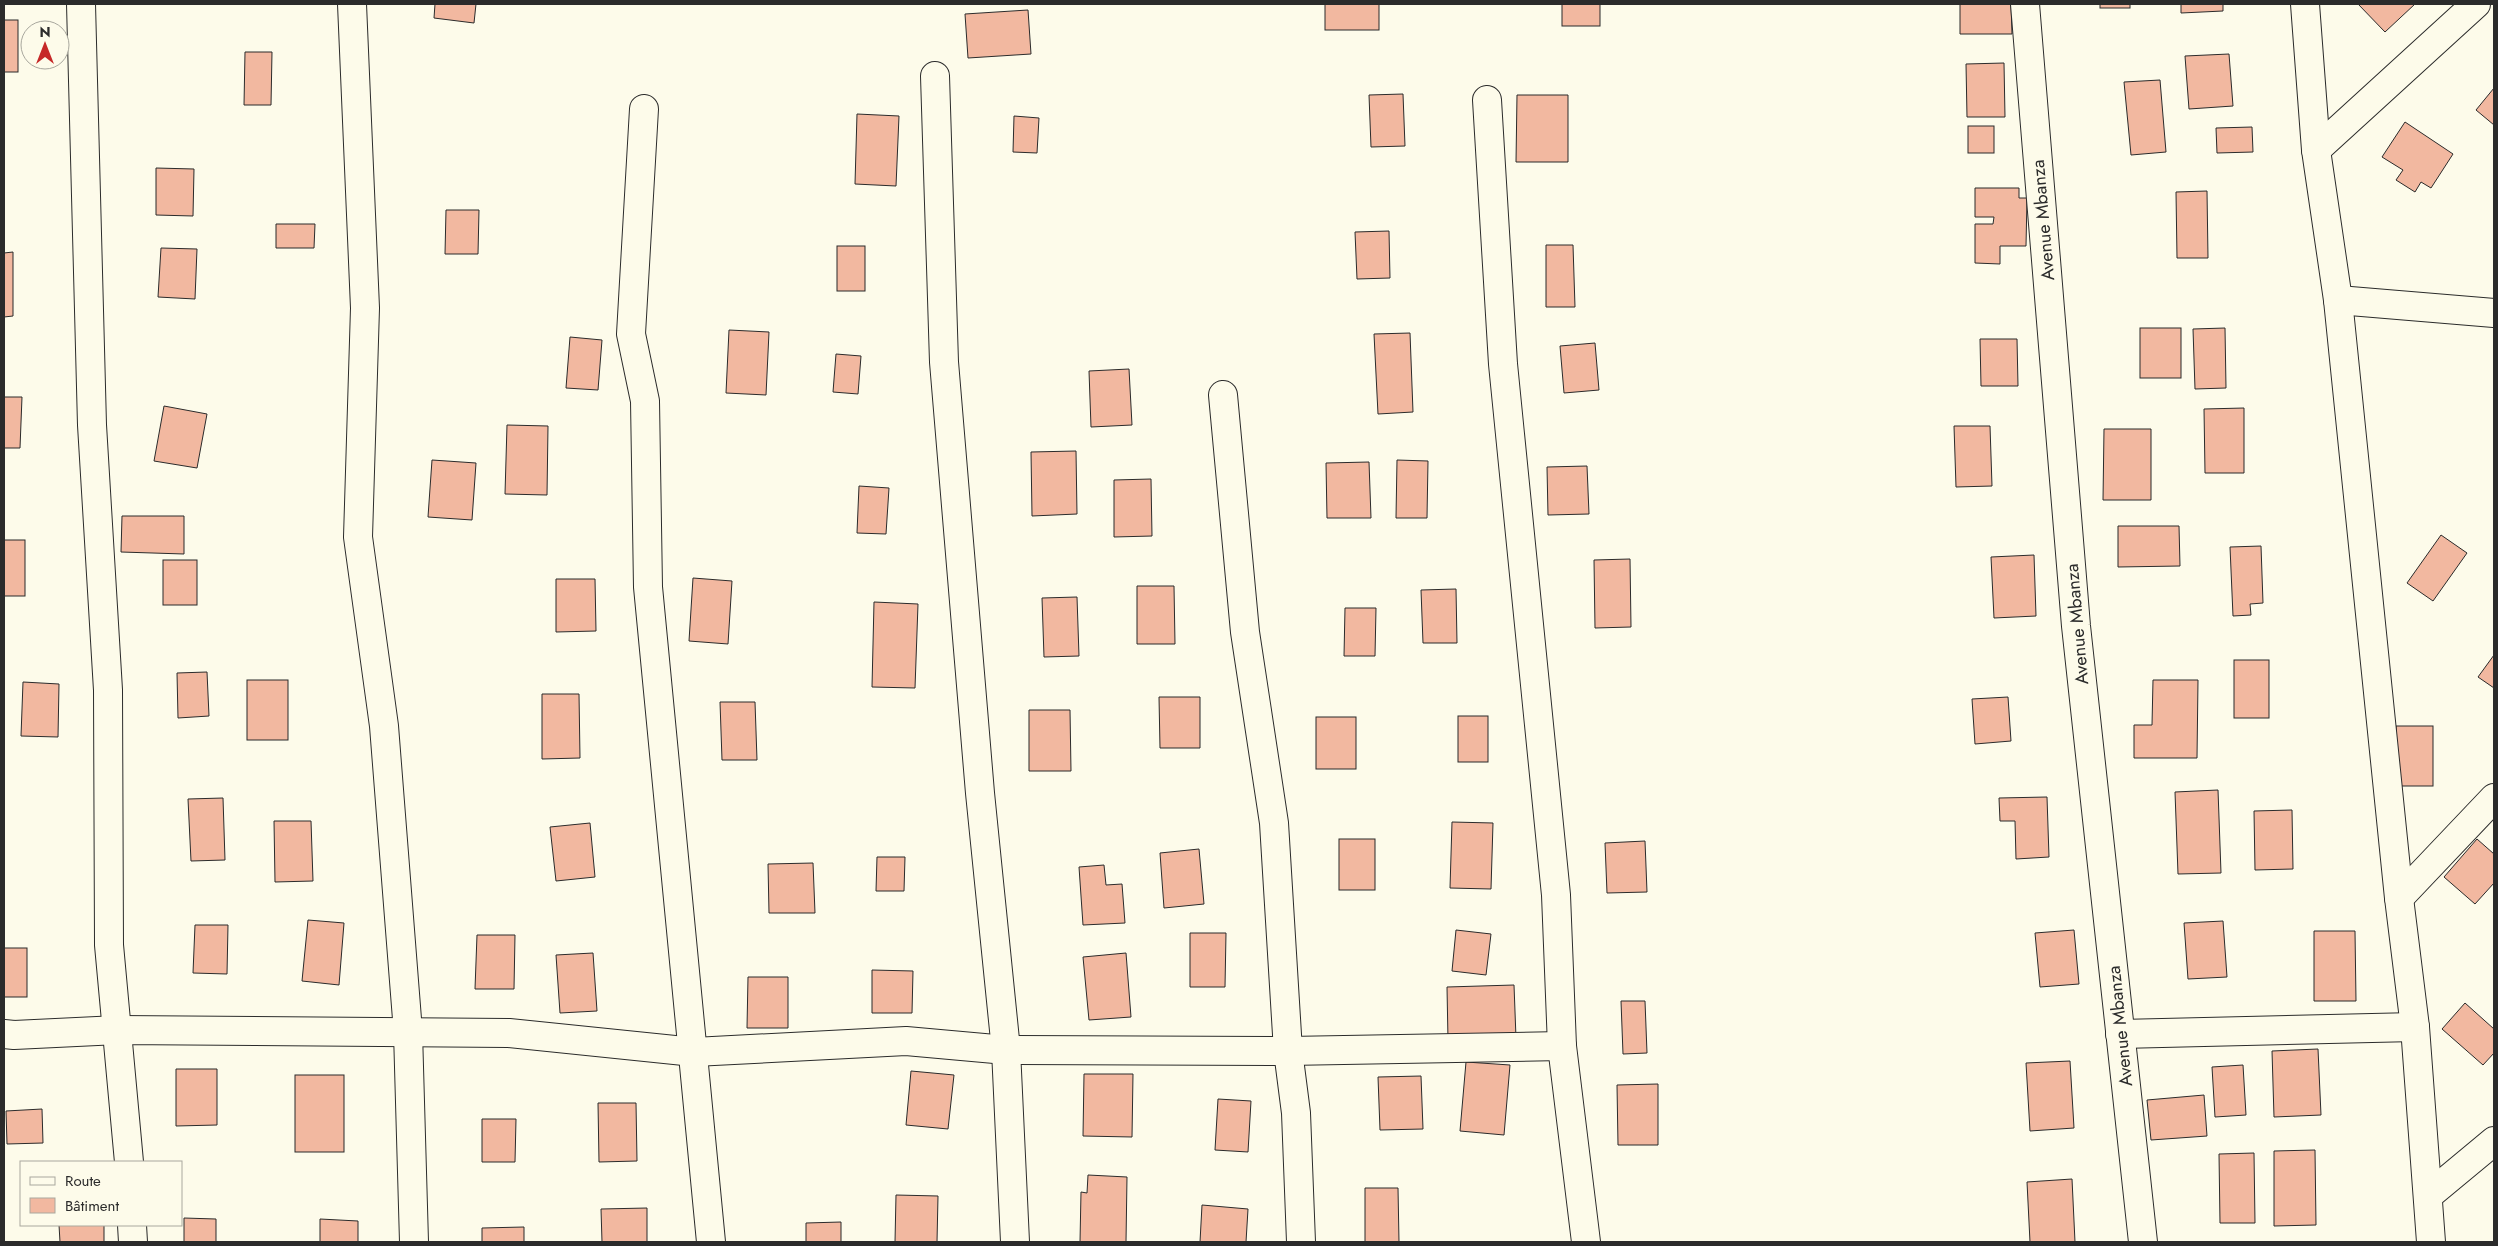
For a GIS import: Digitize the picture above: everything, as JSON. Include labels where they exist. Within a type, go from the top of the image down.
[{"type":"street","points":[[81,4],[92,425],[108,690],[109,946],[129,1161]]},
{"type":"street","points":[[352,4],[365,308],[358,537],[384,726],[408,1032],[414,1242]]},
{"type":"street","name":"Avenue Mbanza","points":[[2025,4],[2076,626],[2143,1242]]},
{"type":"street","points":[[2305,4],[2316,150],[2338,300],[2399,898],[2414,1027],[2429,1195],[2431,1242]]},
{"type":"street","points":[[2316,150],[2476,4]]},
{"type":"street","points":[[935,76],[944,362],[980,793],[1006,1050],[1015,1242]]},
{"type":"street","points":[[1487,100],[1503,364],[1556,895],[1562,1046],[1586,1242]]},
{"type":"street","points":[[644,109],[631,334],[645,401],[648,587],[711,1242]]},
{"type":"street","points":[[2338,300],[2494,313]]},
{"type":"street","points":[[1223,395],[1245,632],[1274,824],[1288,1051],[1296,1113],[1301,1242]]},
{"type":"street","points":[[2399,898],[2494,798]]},
{"type":"street","points":[[2120,1034],[2414,1027]]},
{"type":"street","points":[[4,1034],[118,1030],[509,1033],[694,1052],[906,1041],[1006,1050],[1288,1051],[1562,1046]]},
{"type":"street","points":[[2429,1195],[2494,1140]]},
{"type":"street","points":[[132,1226],[133,1242]]},
{"type":"building","points":[[435,4],[476,4],[474,23],[434,18]]},
{"type":"building","points":[[1325,4],[1379,4],[1379,30],[1325,30]]},
{"type":"building","points":[[1562,4],[1600,4],[1600,26],[1562,26]]},
{"type":"building","points":[[1960,4],[2011,4],[2012,34],[1960,34]]},
{"type":"building","points":[[2100,4],[2130,4],[2130,8],[2100,8]]},
{"type":"building","points":[[2181,4],[2223,4],[2223,11],[2181,13]]},
{"type":"building","points":[[2358,4],[2415,4],[2385,32]]},
{"type":"building","points":[[1028,10],[1031,54],[968,58],[965,14]]},
{"type":"building","points":[[4,20],[18,20],[18,72],[4,72]]},
{"type":"building","points":[[245,52],[272,52],[271,105],[244,105]]},
{"type":"building","points":[[2229,54],[2233,106],[2189,109],[2185,56]]},
{"type":"building","points":[[2004,63],[2005,117],[1967,117],[1966,64]]},
{"type":"building","points":[[2160,80],[2166,152],[2131,155],[2124,82]]},
{"type":"building","points":[[2494,88],[2494,125],[2476,110]]},
{"type":"building","points":[[1403,94],[1405,146],[1371,147],[1369,95]]},
{"type":"building","points":[[1517,95],[1568,95],[1568,162],[1516,162]]},
{"type":"building","points":[[857,114],[899,116],[896,186],[855,184]]},
{"type":"building","points":[[1014,116],[1039,118],[1037,153],[1013,152]]},
{"type":"building","points":[[2405,122],[2453,154],[2431,188],[2421,182],[2415,192],[2396,180],[2403,170],[2382,157]]},
{"type":"building","points":[[1968,126],[1994,126],[1994,153],[1968,153]]},
{"type":"building","points":[[2252,127],[2253,152],[2217,153],[2216,128]]},
{"type":"building","points":[[156,168],[194,169],[193,216],[156,215]]},
{"type":"building","points":[[1975,188],[2019,188],[2019,198],[2027,198],[2026,246],[2000,246],[2000,264],[1975,263],[1975,224],[1993,224],[1994,217],[1975,217]]},
{"type":"building","points":[[2207,191],[2208,258],[2177,258],[2176,192]]},
{"type":"building","points":[[446,210],[479,210],[478,254],[445,254]]},
{"type":"building","points":[[276,224],[315,224],[314,248],[276,248]]},
{"type":"building","points":[[1389,231],[1390,278],[1357,279],[1355,232]]},
{"type":"building","points":[[1546,245],[1573,245],[1575,307],[1546,307]]},
{"type":"building","points":[[837,246],[865,246],[865,291],[837,291]]},
{"type":"building","points":[[161,248],[197,249],[195,299],[158,297]]},
{"type":"building","points":[[13,252],[13,316],[4,317],[4,253]]},
{"type":"building","points":[[2140,328],[2181,328],[2181,378],[2140,378]]},
{"type":"building","points":[[2225,328],[2226,388],[2195,389],[2193,329]]},
{"type":"building","points":[[729,330],[769,332],[766,395],[726,393]]},
{"type":"building","points":[[1410,333],[1413,412],[1378,414],[1374,334]]},
{"type":"building","points":[[570,337],[602,340],[598,390],[566,388]]},
{"type":"building","points":[[1980,339],[2017,339],[2018,386],[1981,386]]},
{"type":"building","points":[[1595,343],[1599,390],[1564,393],[1560,346]]},
{"type":"building","points":[[836,354],[861,356],[858,394],[833,392]]},
{"type":"building","points":[[1129,369],[1132,425],[1091,427],[1089,371]]},
{"type":"building","points":[[4,397],[22,397],[20,448],[4,448]]},
{"type":"building","points":[[164,406],[207,414],[197,468],[154,461]]},
{"type":"building","points":[[2244,408],[2244,473],[2205,473],[2204,409]]},
{"type":"building","points":[[507,425],[548,426],[547,495],[505,494]]},
{"type":"building","points":[[1954,426],[1990,426],[1992,486],[1956,487]]},
{"type":"building","points":[[2104,429],[2151,429],[2151,500],[2103,500]]},
{"type":"building","points":[[1076,451],[1077,514],[1032,516],[1031,452]]},
{"type":"building","points":[[432,460],[476,463],[472,520],[428,517]]},
{"type":"building","points":[[1397,460],[1428,461],[1427,518],[1396,518]]},
{"type":"building","points":[[1369,462],[1371,518],[1327,518],[1326,463]]},
{"type":"building","points":[[1587,466],[1589,514],[1548,515],[1547,467]]},
{"type":"building","points":[[1151,479],[1152,536],[1114,537],[1114,480]]},
{"type":"building","points":[[859,486],[889,488],[886,534],[857,533]]},
{"type":"building","points":[[122,516],[184,516],[184,554],[121,552]]},
{"type":"building","points":[[2118,526],[2179,526],[2180,566],[2118,567]]},
{"type":"building","points":[[2441,535],[2467,553],[2433,601],[2407,583]]},
{"type":"building","points":[[4,540],[25,540],[25,596],[4,596]]},
{"type":"building","points":[[2261,546],[2263,603],[2250,604],[2251,615],[2233,616],[2230,547]]},
{"type":"building","points":[[2034,555],[2036,616],[1994,618],[1991,557]]},
{"type":"building","points":[[1630,559],[1631,627],[1595,628],[1594,560]]},
{"type":"building","points":[[163,560],[197,560],[197,605],[163,605]]},
{"type":"building","points":[[693,578],[732,581],[728,644],[689,641]]},
{"type":"building","points":[[556,579],[595,579],[596,631],[556,632]]},
{"type":"building","points":[[1137,586],[1174,586],[1175,644],[1137,644]]},
{"type":"building","points":[[1456,589],[1457,643],[1423,643],[1421,590]]},
{"type":"building","points":[[1077,597],[1079,656],[1044,657],[1042,598]]},
{"type":"building","points":[[874,602],[918,604],[915,688],[872,687]]},
{"type":"building","points":[[1345,608],[1376,608],[1375,656],[1344,656]]},
{"type":"building","points":[[2494,655],[2494,688],[2478,677]]},
{"type":"building","points":[[2234,660],[2269,660],[2269,718],[2234,718]]},
{"type":"building","points":[[207,672],[209,716],[178,718],[177,673]]},
{"type":"building","points":[[247,680],[288,680],[288,740],[247,740]]},
{"type":"building","points":[[2153,680],[2198,680],[2197,758],[2134,758],[2134,725],[2152,725]]},
{"type":"building","points":[[23,682],[59,684],[58,737],[21,736]]},
{"type":"building","points":[[542,694],[579,694],[580,758],[542,759]]},
{"type":"building","points":[[1159,697],[1200,697],[1200,748],[1160,748]]},
{"type":"building","points":[[2008,697],[2011,741],[1975,744],[1972,699]]},
{"type":"building","points":[[720,702],[755,702],[757,760],[722,760]]},
{"type":"building","points":[[1029,710],[1070,710],[1071,771],[1029,771]]},
{"type":"building","points":[[1458,716],[1488,716],[1488,762],[1458,762]]},
{"type":"building","points":[[1316,717],[1356,717],[1356,769],[1316,769]]},
{"type":"building","points":[[2396,726],[2433,726],[2433,786],[2396,786]]},
{"type":"building","points":[[2218,790],[2221,873],[2178,874],[2175,792]]},
{"type":"building","points":[[2047,797],[2049,857],[2016,859],[2015,821],[2000,821],[1999,798]]},
{"type":"building","points":[[223,798],[225,860],[191,861],[188,799]]},
{"type":"building","points":[[2292,810],[2293,869],[2255,870],[2254,811]]},
{"type":"building","points":[[274,821],[311,821],[313,881],[275,882]]},
{"type":"building","points":[[1452,822],[1493,823],[1491,889],[1450,888]]},
{"type":"building","points":[[590,823],[595,877],[556,881],[550,827]]},
{"type":"building","points":[[1339,839],[1375,839],[1375,890],[1339,890]]},
{"type":"building","points":[[2477,839],[2494,854],[2494,883],[2475,904],[2444,877]]},
{"type":"building","points":[[1645,841],[1647,892],[1607,893],[1605,843]]},
{"type":"building","points":[[1199,849],[1204,904],[1164,908],[1160,853]]},
{"type":"building","points":[[877,857],[905,857],[904,891],[876,891]]},
{"type":"building","points":[[813,863],[815,913],[769,913],[768,864]]},
{"type":"building","points":[[1104,865],[1106,885],[1122,884],[1125,923],[1083,925],[1079,867]]},
{"type":"building","points":[[308,920],[344,923],[339,985],[302,981]]},
{"type":"building","points":[[2223,921],[2227,977],[2188,979],[2184,923]]},
{"type":"building","points":[[195,925],[228,925],[227,974],[193,973]]},
{"type":"building","points":[[1456,930],[1491,934],[1486,975],[1452,971]]},
{"type":"building","points":[[2074,930],[2079,984],[2040,987],[2035,933]]},
{"type":"building","points":[[2314,931],[2355,931],[2356,1001],[2314,1001]]},
{"type":"building","points":[[1190,933],[1226,933],[1225,987],[1190,987]]},
{"type":"building","points":[[477,935],[515,935],[514,989],[475,989]]},
{"type":"building","points":[[4,948],[27,948],[27,997],[4,997]]},
{"type":"building","points":[[593,953],[597,1011],[560,1013],[556,955]]},
{"type":"building","points":[[1126,953],[1131,1017],[1089,1020],[1083,957]]},
{"type":"building","points":[[872,970],[913,971],[912,1013],[872,1013]]},
{"type":"building","points":[[748,977],[788,977],[788,1028],[747,1028]]},
{"type":"building","points":[[1514,985],[1516,1038],[1448,1040],[1447,987]]},
{"type":"building","points":[[1621,1001],[1645,1001],[1647,1053],[1623,1054]]},
{"type":"building","points":[[2465,1003],[2494,1029],[2494,1053],[2483,1065],[2442,1029]]},
{"type":"building","points":[[2318,1049],[2321,1115],[2274,1117],[2272,1051]]},
{"type":"building","points":[[2070,1061],[2074,1128],[2030,1131],[2026,1063]]},
{"type":"building","points":[[1466,1062],[1510,1065],[1504,1135],[1460,1131]]},
{"type":"building","points":[[2243,1065],[2246,1115],[2215,1117],[2212,1067]]},
{"type":"building","points":[[176,1069],[217,1069],[217,1125],[176,1126]]},
{"type":"building","points":[[911,1071],[954,1075],[948,1129],[906,1125]]},
{"type":"building","points":[[1084,1074],[1133,1074],[1132,1137],[1083,1136]]},
{"type":"building","points":[[295,1075],[344,1075],[344,1152],[295,1152]]},
{"type":"building","points":[[1421,1076],[1423,1129],[1380,1130],[1378,1077]]},
{"type":"building","points":[[1658,1084],[1658,1145],[1618,1145],[1617,1085]]},
{"type":"building","points":[[2204,1095],[2207,1136],[2151,1140],[2147,1100]]},
{"type":"building","points":[[1218,1099],[1251,1101],[1248,1152],[1215,1150]]},
{"type":"building","points":[[598,1103],[636,1103],[637,1161],[599,1162]]},
{"type":"building","points":[[42,1109],[43,1143],[7,1144],[6,1111]]},
{"type":"building","points":[[482,1119],[516,1119],[515,1162],[482,1162]]},
{"type":"building","points":[[2315,1150],[2316,1225],[2274,1226],[2274,1151]]},
{"type":"building","points":[[2254,1153],[2255,1223],[2220,1223],[2219,1154]]},
{"type":"building","points":[[1088,1175],[1127,1177],[1126,1242],[1080,1242],[1081,1192],[1087,1193]]},
{"type":"building","points":[[2072,1179],[2075,1242],[2030,1242],[2027,1182]]},
{"type":"building","points":[[1365,1188],[1398,1188],[1399,1242],[1365,1242]]},
{"type":"building","points":[[896,1195],[938,1196],[937,1242],[895,1242]]},
{"type":"building","points":[[1202,1205],[1248,1209],[1246,1242],[1200,1242]]},
{"type":"building","points":[[647,1208],[647,1242],[602,1242],[601,1209]]},
{"type":"building","points":[[184,1218],[216,1219],[216,1242],[184,1242]]},
{"type":"building","points":[[320,1219],[358,1221],[358,1242],[320,1242]]},
{"type":"building","points":[[841,1222],[841,1242],[806,1242],[806,1223]]},
{"type":"building","points":[[59,1226],[104,1226],[104,1242],[60,1242]]},
{"type":"building","points":[[524,1227],[524,1242],[482,1242],[482,1228]]}]
